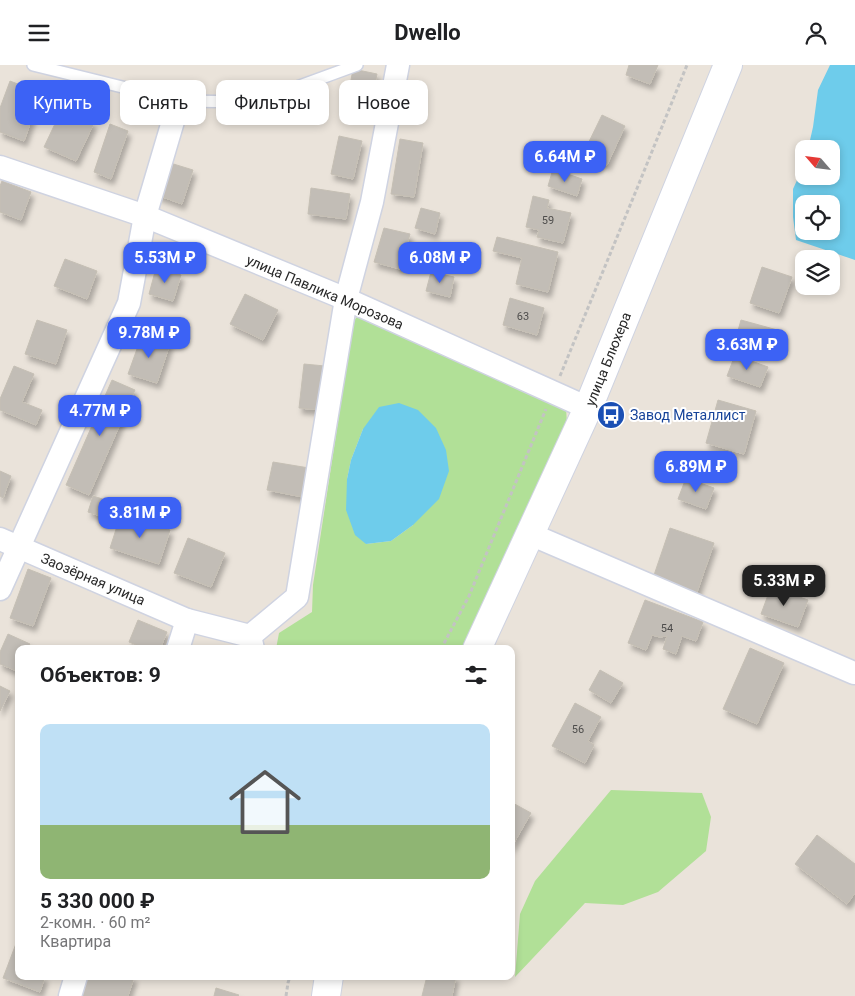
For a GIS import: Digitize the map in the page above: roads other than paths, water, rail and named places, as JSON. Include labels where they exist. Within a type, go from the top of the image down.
[{"type":"street","points":[[252,642],[297,597],[346,299],[372,202],[398,65]]},
{"type":"street","name":"улица Блюхера","points":[[479,645],[588,408],[728,65]]},
{"type":"street","points":[[0,589],[9,543],[129,303],[145,216],[172,125]]},
{"type":"street","name":"улица Павлика Морозова","points":[[0,167],[145,216],[346,299],[588,408]]},
{"type":"street","points":[[530,534],[855,673]]},
{"type":"street","name":"Заозёрная улица","points":[[9,543],[187,620],[252,642]]},
{"type":"street","points":[[179,645],[187,620]]},
{"type":"street","points":[[70,996],[75,980]]},
{"type":"street","points":[[326,996],[328,980]]},
{"type":"lane","points":[[33,65],[120,86]]},
{"type":"lane","points":[[206,101],[256,102],[357,65]]},
{"type":"lane","points":[[855,673],[855,679]]},
{"type":"water","points":[[830,65],[855,65],[855,260],[840,255],[840,250],[826,250],[796,240],[840,240],[840,195],[795,195],[795,232],[793,189],[795,185],[840,185],[840,140],[810,140],[818,90]]},
{"type":"water","points":[[399,403],[418,410],[436,428],[446,450],[449,471],[439,499],[413,525],[391,541],[366,544],[355,535],[346,510],[347,479],[351,460],[363,429],[379,407]]},
{"type":"place","name":"Завод Металлист","points":[[611,415]]}]
